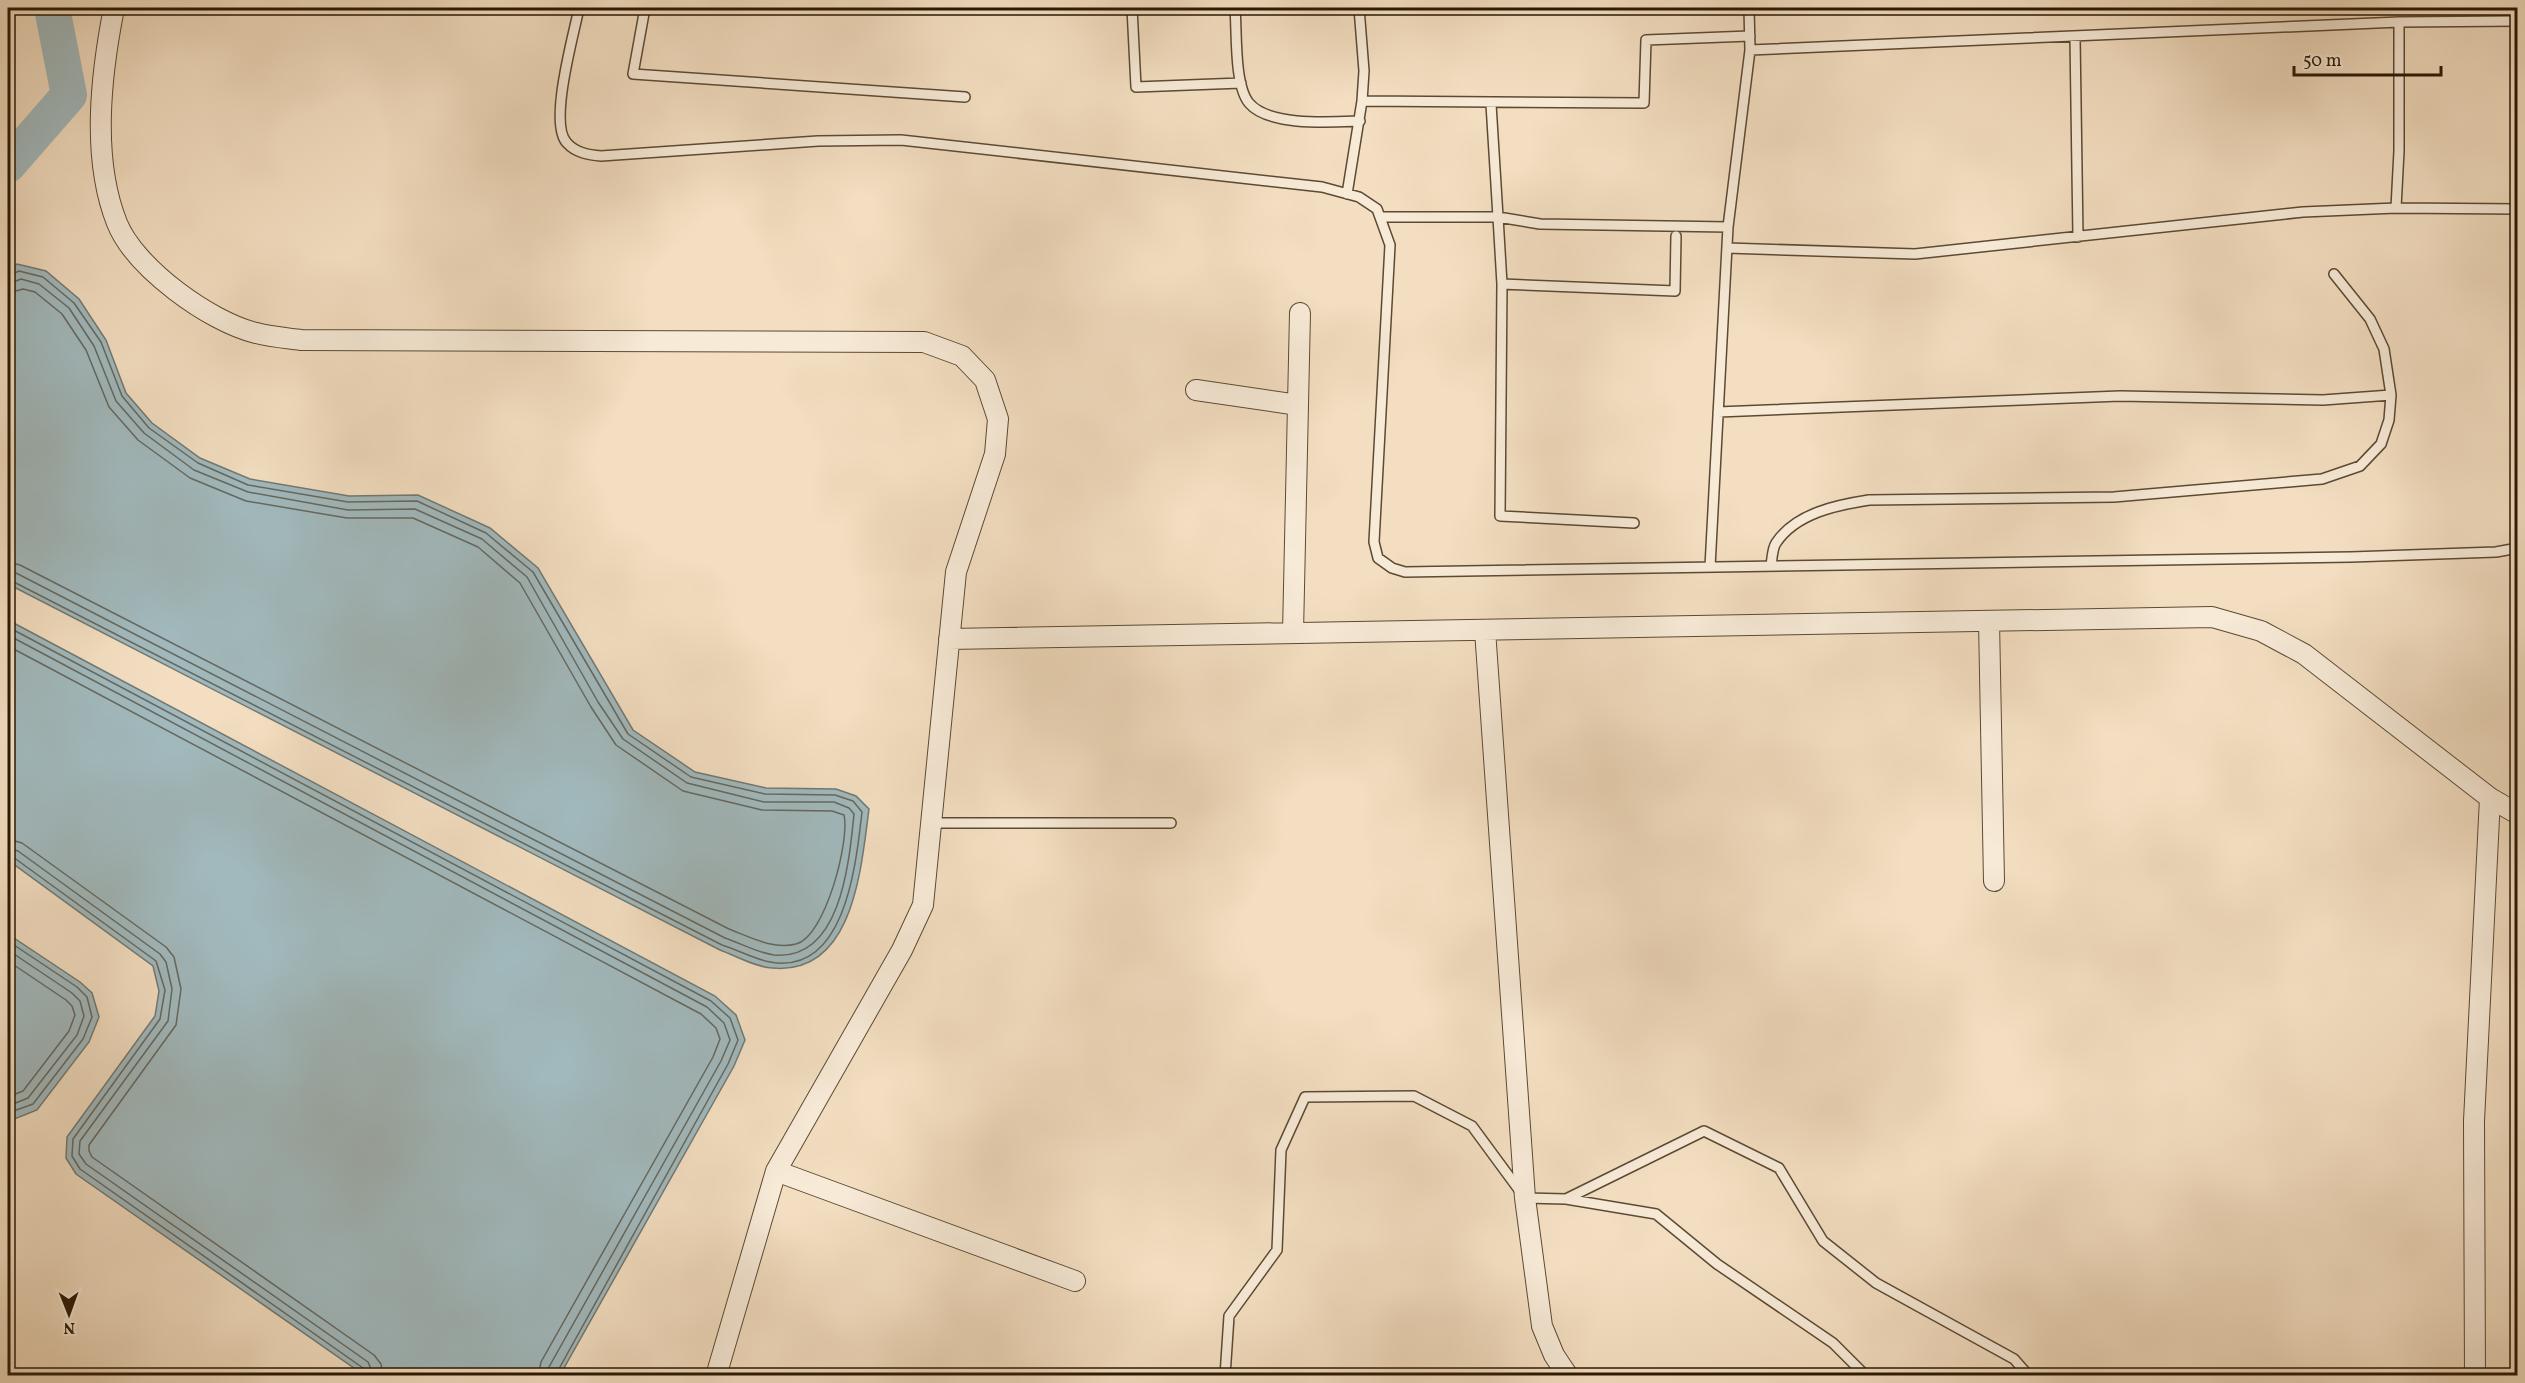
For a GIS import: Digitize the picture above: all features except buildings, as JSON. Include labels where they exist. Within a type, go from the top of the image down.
[{"type":"street","points":[[114,8],[103,66],[100,132],[106,178],[117,224],[149,270],[200,309],[255,333],[301,340],[924,342],[962,356],[985,380],[998,419],[995,454],[956,572],[923,905],[902,950],[776,1171],[716,1376]]},
{"type":"street","points":[[1293,633],[1300,312]]},
{"type":"street","points":[[1196,390],[1298,405]]},
{"type":"street","points":[[949,639],[2212,617],[2261,631],[2304,654],[2490,798],[2517,814]]},
{"type":"street","points":[[1989,621],[1994,881]]},
{"type":"street","points":[[1485,630],[1525,1198],[1542,1326],[1554,1355],[1568,1376]]},
{"type":"street","points":[[2475,1376],[2474,1121],[2490,798]]},
{"type":"street","points":[[776,1171],[1075,1281]]},
{"type":"lane","points":[[579,8],[560,111],[561,133],[567,143],[587,154],[601,156],[818,141],[901,140],[1322,187],[1359,197],[1377,209],[1390,245],[1374,542],[1378,558],[1392,568],[1405,572],[2340,557],[2496,552],[2517,548]]},
{"type":"lane","points":[[645,8],[633,74],[965,97]]},
{"type":"lane","points":[[1132,8],[1136,87],[1241,83]]},
{"type":"lane","points":[[1235,8],[1241,83],[1249,103],[1272,116],[1310,123],[1360,121]]},
{"type":"lane","points":[[1347,194],[1362,101],[1364,70],[1359,8]]},
{"type":"lane","points":[[1710,567],[1728,227],[1750,50],[1749,8]]},
{"type":"lane","points":[[1750,50],[2075,38],[2399,22],[2517,21]]},
{"type":"lane","points":[[2396,208],[2399,151],[2399,22]]},
{"type":"lane","points":[[1362,101],[1491,104],[1644,103],[1646,40],[1750,36]]},
{"type":"lane","points":[[2075,38],[2078,237]]},
{"type":"lane","points":[[1491,104],[1502,284],[1500,516],[1634,523]]},
{"type":"lane","points":[[1727,248],[1915,254],[2303,212],[2396,208],[2517,209]]},
{"type":"lane","points":[[1380,217],[1498,217],[1540,224],[1728,227]]},
{"type":"lane","points":[[1502,284],[1675,291],[1676,236]]},
{"type":"lane","points":[[1771,566],[1775,544],[1809,516],[1837,505],[1869,500],[2114,497],[2322,479],[2360,466],[2380,444],[2389,420],[2391,395],[2384,349],[2374,328],[2346,285],[2334,274]]},
{"type":"lane","points":[[1718,411],[2120,396],[2323,400],[2391,395]]},
{"type":"lane","points":[[931,824],[1171,823]]},
{"type":"lane","points":[[1225,1376],[1229,1316],[1277,1250],[1281,1150],[1305,1097],[1414,1096],[1472,1126],[1525,1198],[1566,1199],[1656,1214],[1717,1264],[1833,1343],[1866,1376]]},
{"type":"lane","points":[[1566,1199],[1704,1131],[1779,1168],[1823,1240],[1876,1283],[2014,1359],[2029,1376]]},
{"type":"water","points":[[17,264],[46,271],[79,299],[106,340],[126,393],[152,423],[200,458],[250,479],[349,496],[418,495],[490,528],[538,568],[633,730],[695,772],[766,788],[836,789],[856,796],[869,809],[866,833],[856,887],[848,914],[837,937],[821,955],[799,966],[766,967],[720,950],[8,584],[8,272]]},
{"type":"water","points":[[8,620],[715,996],[736,1015],[745,1040],[734,1066],[560,1375],[364,1375],[76,1174],[66,1158],[67,1137],[155,1016],[159,991],[153,966],[8,860]]},
{"type":"water","points":[[8,934],[80,982],[92,993],[99,1017],[89,1042],[37,1110],[12,1120],[8,1118]]},
{"type":"waterway","points":[[8,165],[69,95],[52,8]]}]
